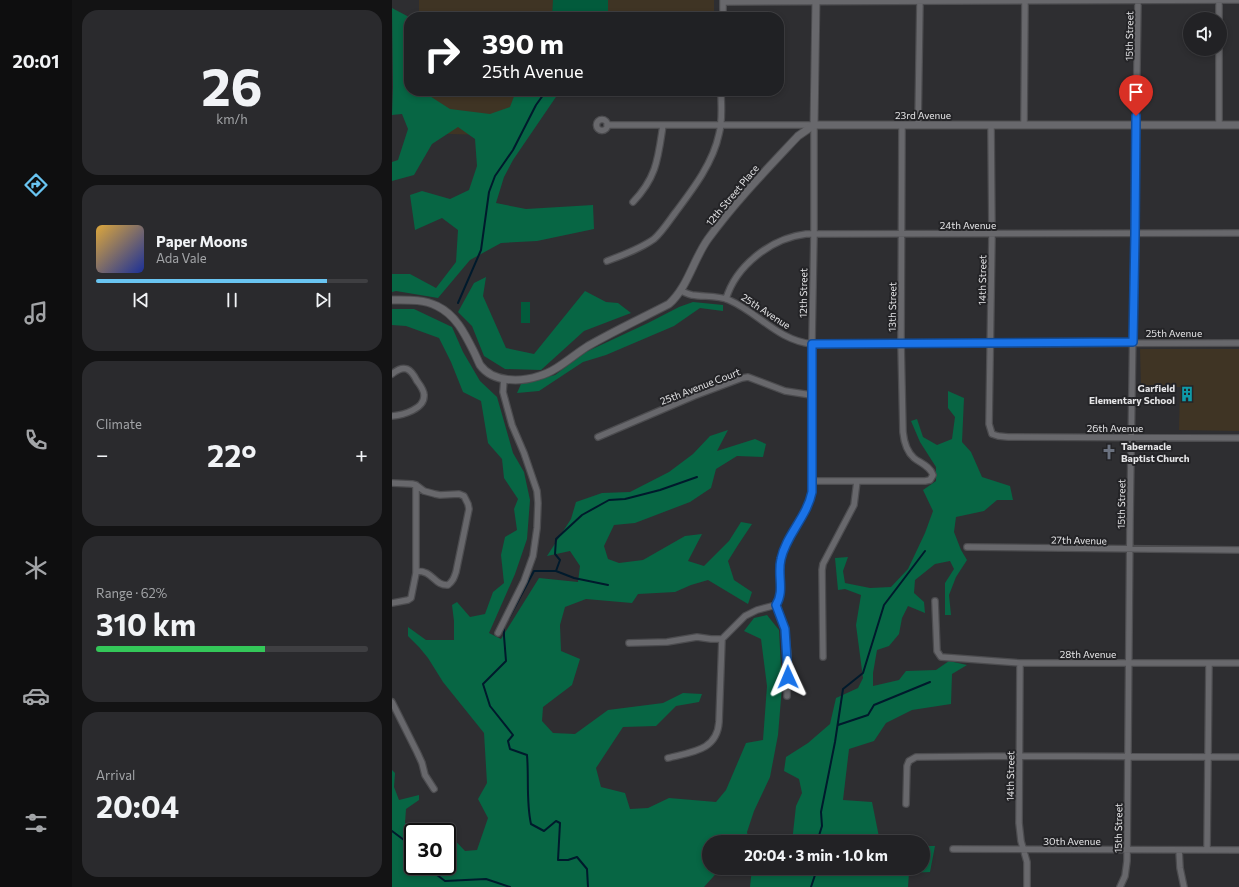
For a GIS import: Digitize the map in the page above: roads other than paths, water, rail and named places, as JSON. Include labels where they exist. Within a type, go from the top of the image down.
[{"type":"street","points":[[1024,125],[1025,0]]},
{"type":"street","name":"15th Street","points":[[1120,887],[1126,873],[1127,850],[1135,234],[1135,125],[1138,0]]},
{"type":"street","points":[[1219,0],[1219,12]]},
{"type":"street","points":[[723,12],[723,1],[1239,0]]},
{"type":"street","name":"12th Street","points":[[776,605],[780,598],[780,567],[782,554],[811,498],[816,1]]},
{"type":"street","points":[[918,125],[920,1]]},
{"type":"street","points":[[1219,56],[1219,125]]},
{"type":"street","points":[[607,261],[644,245],[655,238],[668,223],[704,170],[719,135],[721,125],[721,96]]},
{"type":"street","name":"23rd Avenue","points":[[607,125],[1239,125]]},
{"type":"street","points":[[633,202],[652,178],[656,167],[663,125]]},
{"type":"street","name":"12th Street Place","points":[[681,291],[706,241],[721,222],[798,136],[814,125]]},
{"type":"street","name":"13th Street","points":[[857,481],[925,481],[932,478],[932,472],[910,453],[904,441],[901,404],[900,343],[902,125]]},
{"type":"street","name":"14th Street","points":[[992,125],[989,424],[992,434]]},
{"type":"street","name":"24th Avenue","points":[[726,299],[728,291],[738,273],[755,257],[782,241],[797,235],[1239,233]]},
{"type":"street","points":[[392,300],[424,301],[436,305],[449,313],[462,328],[480,365],[490,374],[504,379],[518,380],[549,373],[573,355],[612,332],[669,304],[681,291]]},
{"type":"street","name":"25th Avenue","points":[[681,291],[692,295],[726,299],[740,306],[782,335],[791,339],[812,344],[1239,342]]},
{"type":"street","points":[[392,374],[400,369],[407,369],[410,371],[422,389],[424,401],[419,406],[404,414],[392,416]]},
{"type":"street","name":"25th Avenue Court","points":[[598,437],[694,396],[742,378],[748,377],[785,391],[811,395]]},
{"type":"street","points":[[498,633],[520,588],[535,548],[538,503],[537,491],[524,453],[512,425],[503,392],[504,379]]},
{"type":"street","name":"26th Avenue","points":[[992,434],[1008,437],[1239,438]]},
{"type":"street","points":[[812,480],[857,481],[854,505],[822,570],[823,657]]},
{"type":"street","points":[[392,483],[416,485],[424,491],[440,495],[459,494],[464,496],[468,504],[468,515],[454,578],[448,585],[441,584],[424,571],[416,571]]},
{"type":"street","points":[[392,603],[408,600],[415,583],[416,485]]},
{"type":"street","name":"27th Avenue","points":[[967,547],[1239,550]]},
{"type":"street","name":"28th Avenue","points":[[935,602],[937,651],[941,657],[1020,663],[1239,663]]},
{"type":"street","points":[[668,758],[702,749],[711,742],[717,734],[722,639],[745,616],[757,610],[776,605],[785,629],[788,656],[787,696]]},
{"type":"street","points":[[629,643],[667,642],[697,636],[711,639],[722,639]]},
{"type":"street","name":"14th Street","points":[[1020,663],[1019,834],[1027,862],[1027,887]]},
{"type":"street","points":[[1207,850],[1209,663]]},
{"type":"street","points":[[392,702],[422,763],[425,775],[434,789]]},
{"type":"street","points":[[906,804],[906,771],[909,761],[912,758],[922,756],[1239,757]]},
{"type":"street","name":"30th Avenue","points":[[953,849],[1239,850]]},
{"type":"street","points":[[1179,850],[1180,868],[1184,887]]},
{"type":"waterway","points":[[458,303],[481,250],[489,192],[495,176],[513,150],[536,105],[542,96]]},
{"type":"waterway","points":[[509,618],[534,571],[556,571],[560,560],[555,554],[556,539],[582,515],[609,500],[625,499],[660,490],[697,477]]},
{"type":"waterway","points":[[819,835],[822,826],[821,812],[835,742],[843,689],[863,673],[884,605],[925,551]]},
{"type":"waterway","points":[[556,571],[574,578],[608,585]]},
{"type":"waterway","points":[[504,625],[506,661],[483,684],[490,706],[513,735],[508,741],[510,749],[527,755],[529,816],[531,824],[544,831],[556,821],[560,823],[558,860],[568,860],[577,857],[587,869],[588,887]]},
{"type":"waterway","points":[[838,725],[868,715],[874,705],[930,682]]},
{"type":"waterway","points":[[392,831],[404,840]]},
{"type":"waterway","points":[[437,875],[445,881],[486,879],[510,887]]},
{"type":"waterway","points":[[811,887],[815,875]]},
{"type":"place","name":"Garfield Elementary School","points":[[1187,394]]},
{"type":"place","name":"Tabernacle Baptist Church","points":[[1109,452]]}]
